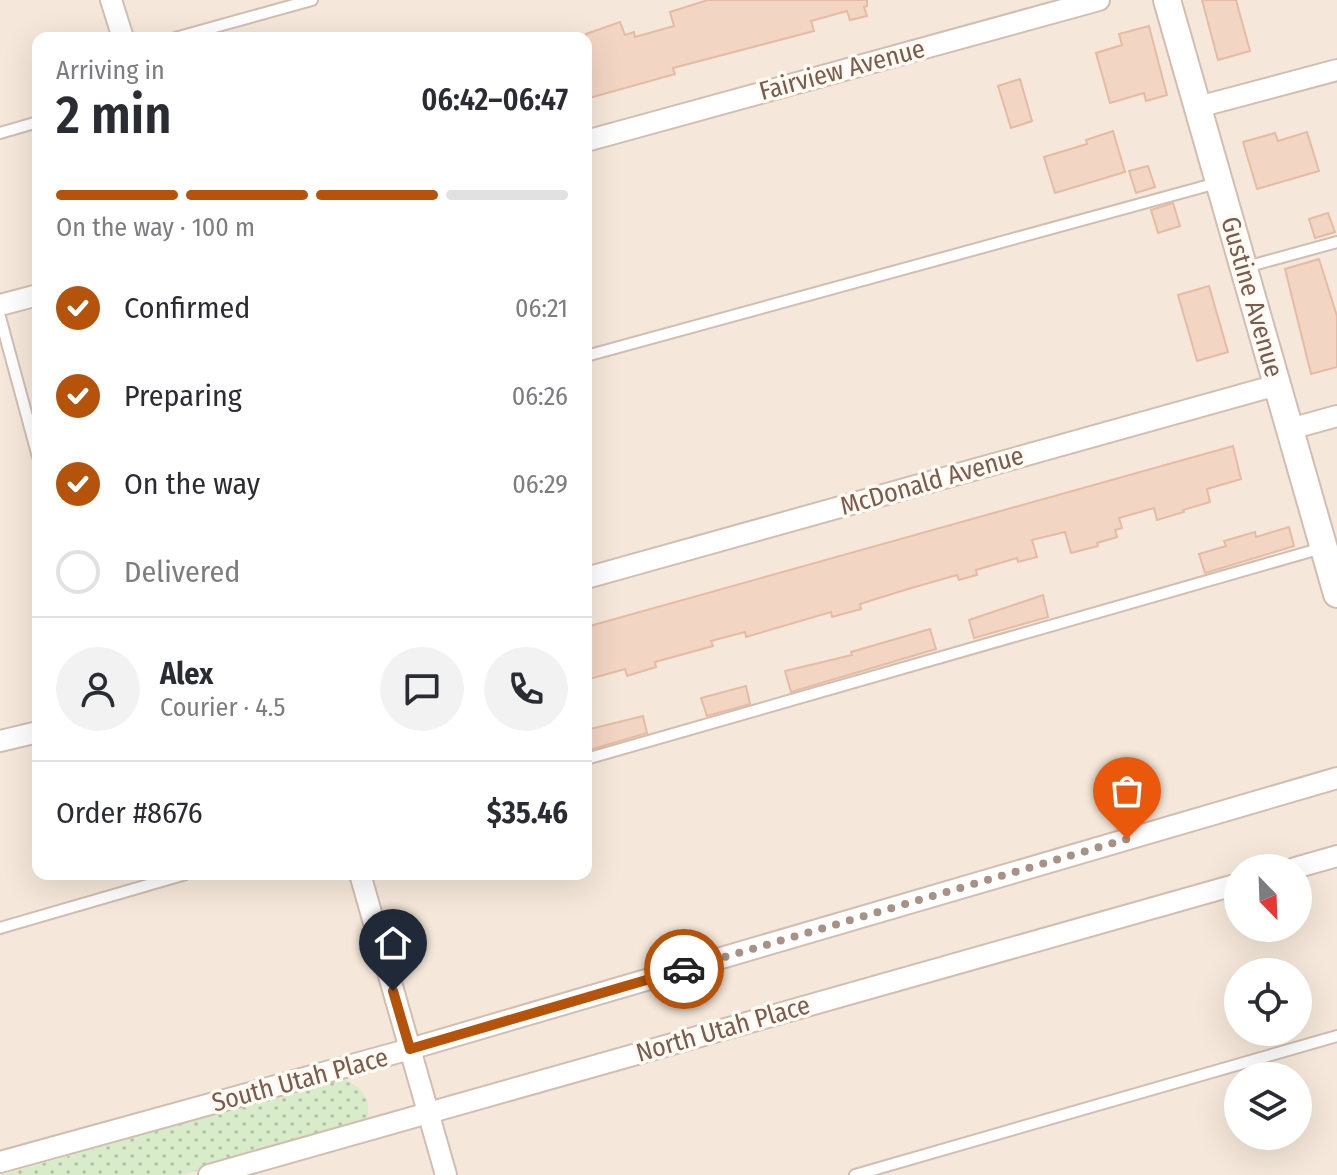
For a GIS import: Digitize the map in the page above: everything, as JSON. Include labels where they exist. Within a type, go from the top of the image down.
[{"type":"street","points":[[111,0],[121,32]]},
{"type":"street","name":"Fairview Avenue","points":[[592,139],[1099,0]]},
{"type":"street","name":"Gustine Avenue","points":[[1167,0],[1337,594]]},
{"type":"street","points":[[1198,107],[1337,70]]},
{"type":"street","points":[[0,305],[32,297]]},
{"type":"street","name":"McDonald Avenue","points":[[592,576],[1277,385]]},
{"type":"street","points":[[1290,429],[1337,416]]},
{"type":"street","points":[[0,741],[32,733]]},
{"type":"street","name":"South Utah Place","points":[[0,1162],[410,1049],[1337,778]]},
{"type":"street","points":[[1312,863],[1337,856]]},
{"type":"street","points":[[362,880],[446,1175]]},
{"type":"street","name":"North Utah Place","points":[[209,1175],[1224,888]]},
{"type":"lane","points":[[197,32],[312,0]]},
{"type":"lane","points":[[0,133],[32,124]]},
{"type":"lane","points":[[592,354],[1219,182]]},
{"type":"lane","points":[[1244,267],[1337,242]]},
{"type":"lane","points":[[0,317],[32,435]]},
{"type":"lane","points":[[592,757],[1324,547]]},
{"type":"lane","points":[[0,928],[165,880]]},
{"type":"lane","points":[[855,1175],[1337,1036]]},
{"type":"shaded area","points":[[0,0],[1337,0],[1337,1175],[0,1175]]},
{"type":"green space","points":[[346,1080],[361,1090],[368,1103],[368,1116],[359,1125],[182,1175],[1,1175],[334,1081]]},
{"type":"building","points":[[708,0],[867,0],[864,7],[867,16],[850,20],[847,11],[811,21],[814,31],[673,68],[675,74],[592,97],[592,32],[620,22],[625,35],[634,32],[635,37],[674,26],[670,12]]},
{"type":"building","points":[[1202,0],[1236,0],[1250,51],[1218,60]]},
{"type":"building","points":[[1149,26],[1167,95],[1146,101],[1144,93],[1110,103],[1096,53],[1122,45],[1119,34]]},
{"type":"building","points":[[1020,79],[1032,121],[1011,128],[998,86]]},
{"type":"building","points":[[1113,131],[1125,172],[1055,193],[1044,157],[1087,144],[1086,140]]},
{"type":"building","points":[[1307,132],[1319,171],[1257,189],[1243,142],[1275,133],[1278,141]]},
{"type":"building","points":[[1148,166],[1155,187],[1136,193],[1129,171]]},
{"type":"building","points":[[1173,203],[1180,226],[1158,233],[1151,210]]},
{"type":"building","points":[[1328,213],[1335,232],[1315,238],[1309,219]]},
{"type":"building","points":[[1319,259],[1337,316],[1337,367],[1311,374],[1285,269]]},
{"type":"building","points":[[1209,286],[1228,352],[1197,361],[1178,295]]},
{"type":"building","points":[[1233,446],[1241,479],[1207,489],[1210,502],[1157,520],[1154,508],[1119,518],[1122,528],[1115,530],[1117,537],[1097,543],[1098,546],[1071,553],[1065,532],[1032,540],[1037,557],[1018,562],[1017,558],[976,570],[977,575],[959,580],[957,575],[908,589],[860,604],[861,609],[832,617],[831,612],[746,637],[745,632],[711,641],[713,646],[655,662],[656,667],[627,676],[625,669],[592,678],[592,625]]},
{"type":"building","points":[[1289,527],[1294,546],[1205,573],[1199,554],[1226,546],[1224,541],[1255,532],[1256,537]]},
{"type":"building","points":[[1043,595],[1048,617],[974,638],[969,620]]},
{"type":"building","points":[[930,629],[936,649],[791,692],[785,671],[852,655],[851,652]]},
{"type":"building","points":[[746,686],[750,704],[707,716],[701,698]]},
{"type":"building","points":[[643,716],[647,733],[592,749],[592,729]]},
{"type":"way so far","points":[[684,969],[1127,839]]},
{"type":"route","points":[[393,991],[410,1049],[684,969]]}]
